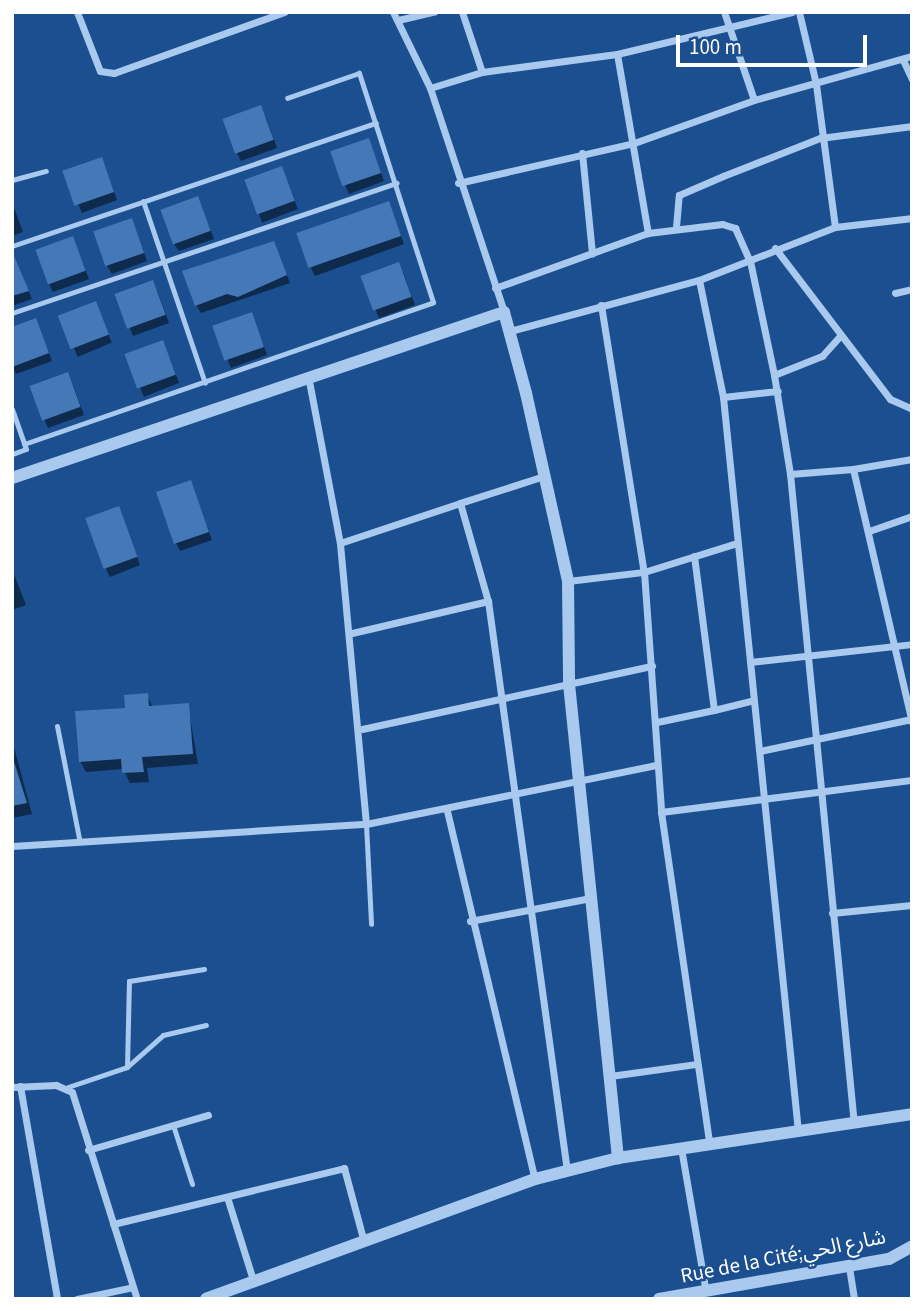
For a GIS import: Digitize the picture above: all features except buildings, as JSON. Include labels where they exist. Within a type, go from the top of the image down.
[{"type":"street","points":[[78,12],[100,71],[114,73],[284,12]]},
{"type":"street","points":[[393,12],[430,88],[458,183],[510,331],[568,581],[569,684],[618,1157]]},
{"type":"street","points":[[398,20],[433,12]]},
{"type":"street","points":[[463,12],[482,72]]},
{"type":"street","points":[[724,12],[754,100]]},
{"type":"street","points":[[430,88],[482,72],[617,54],[792,12]]},
{"type":"street","points":[[799,12],[816,84],[820,138],[835,227]]},
{"type":"street","points":[[617,54],[648,233]]},
{"type":"street","points":[[458,183],[634,143],[754,100],[912,57]]},
{"type":"street","points":[[903,60],[912,79]]},
{"type":"street","points":[[676,227],[680,195],[820,138],[912,126]]},
{"type":"street","points":[[582,153],[592,254]]},
{"type":"street","points":[[510,331],[699,280],[750,261],[775,248],[835,227],[912,218]]},
{"type":"street","points":[[495,288],[648,233],[676,227],[735,228],[750,261],[778,391],[790,474],[854,1124]]},
{"type":"street","points":[[775,248],[839,337],[890,399],[912,410]]},
{"type":"street","points":[[699,280],[723,397],[750,662],[751,701],[760,751],[798,1132]]},
{"type":"street","points":[[895,293],[912,289]]},
{"type":"street","points":[[601,305],[644,572],[662,811],[709,1142]]},
{"type":"street","points":[[12,478],[309,381],[504,312]]},
{"type":"street","points":[[774,375],[822,356],[839,337]]},
{"type":"street","points":[[309,381],[340,543],[352,633],[362,729],[366,824]]},
{"type":"street","points":[[723,397],[778,391]]},
{"type":"street","points":[[790,474],[853,469],[912,459]]},
{"type":"street","points":[[760,751],[814,737],[912,720],[891,651],[869,531],[853,469]]},
{"type":"street","points":[[340,543],[544,476]]},
{"type":"street","points":[[460,503],[488,601],[515,797],[534,908],[567,1171]]},
{"type":"street","points":[[869,531],[912,516]]},
{"type":"street","points":[[568,581],[644,572],[737,543]]},
{"type":"street","points":[[694,556],[714,710]]},
{"type":"street","points":[[352,633],[488,601]]},
{"type":"street","points":[[750,662],[891,651],[912,644]]},
{"type":"street","points":[[362,729],[501,703],[569,684],[652,666]]},
{"type":"street","points":[[657,722],[751,701]]},
{"type":"street","points":[[12,846],[79,838],[366,824],[447,811],[657,765]]},
{"type":"street","points":[[662,811],[912,780]]},
{"type":"street","points":[[447,811],[470,920],[535,1179]]},
{"type":"street","points":[[470,920],[590,898]]},
{"type":"street","points":[[832,913],[912,905]]},
{"type":"street","points":[[610,1076],[697,1064]]},
{"type":"street","points":[[57,1299],[16,1086],[68,1087],[137,1299]]},
{"type":"street","points":[[205,1299],[253,1279],[364,1242],[535,1179],[618,1157],[912,1114]]},
{"type":"street","points":[[88,1150],[208,1115]]},
{"type":"street","points":[[681,1148],[706,1292]]},
{"type":"street","points":[[113,1224],[344,1168],[364,1242]]},
{"type":"street","points":[[227,1198],[253,1279]]},
{"type":"street","name":"Rue de la Cité;شارع الحي","points":[[659,1299],[889,1259],[912,1246]]},
{"type":"street","points":[[849,1267],[854,1299]]},
{"type":"street","points":[[77,1299],[133,1287]]},
{"type":"lane","points":[[24,444],[433,302],[397,183],[359,73],[287,97]]},
{"type":"lane","points":[[12,246],[376,123]]},
{"type":"lane","points":[[12,180],[46,171]]},
{"type":"lane","points":[[12,313],[397,183]]},
{"type":"lane","points":[[144,201],[205,383]]},
{"type":"lane","points":[[12,409],[26,449],[12,454]]},
{"type":"lane","points":[[57,726],[79,838]]},
{"type":"lane","points":[[366,824],[371,924]]},
{"type":"lane","points":[[127,1067],[129,981],[204,969]]},
{"type":"lane","points":[[68,1087],[127,1067],[163,1035],[206,1025]]},
{"type":"lane","points":[[173,1125],[192,1184]]}]
